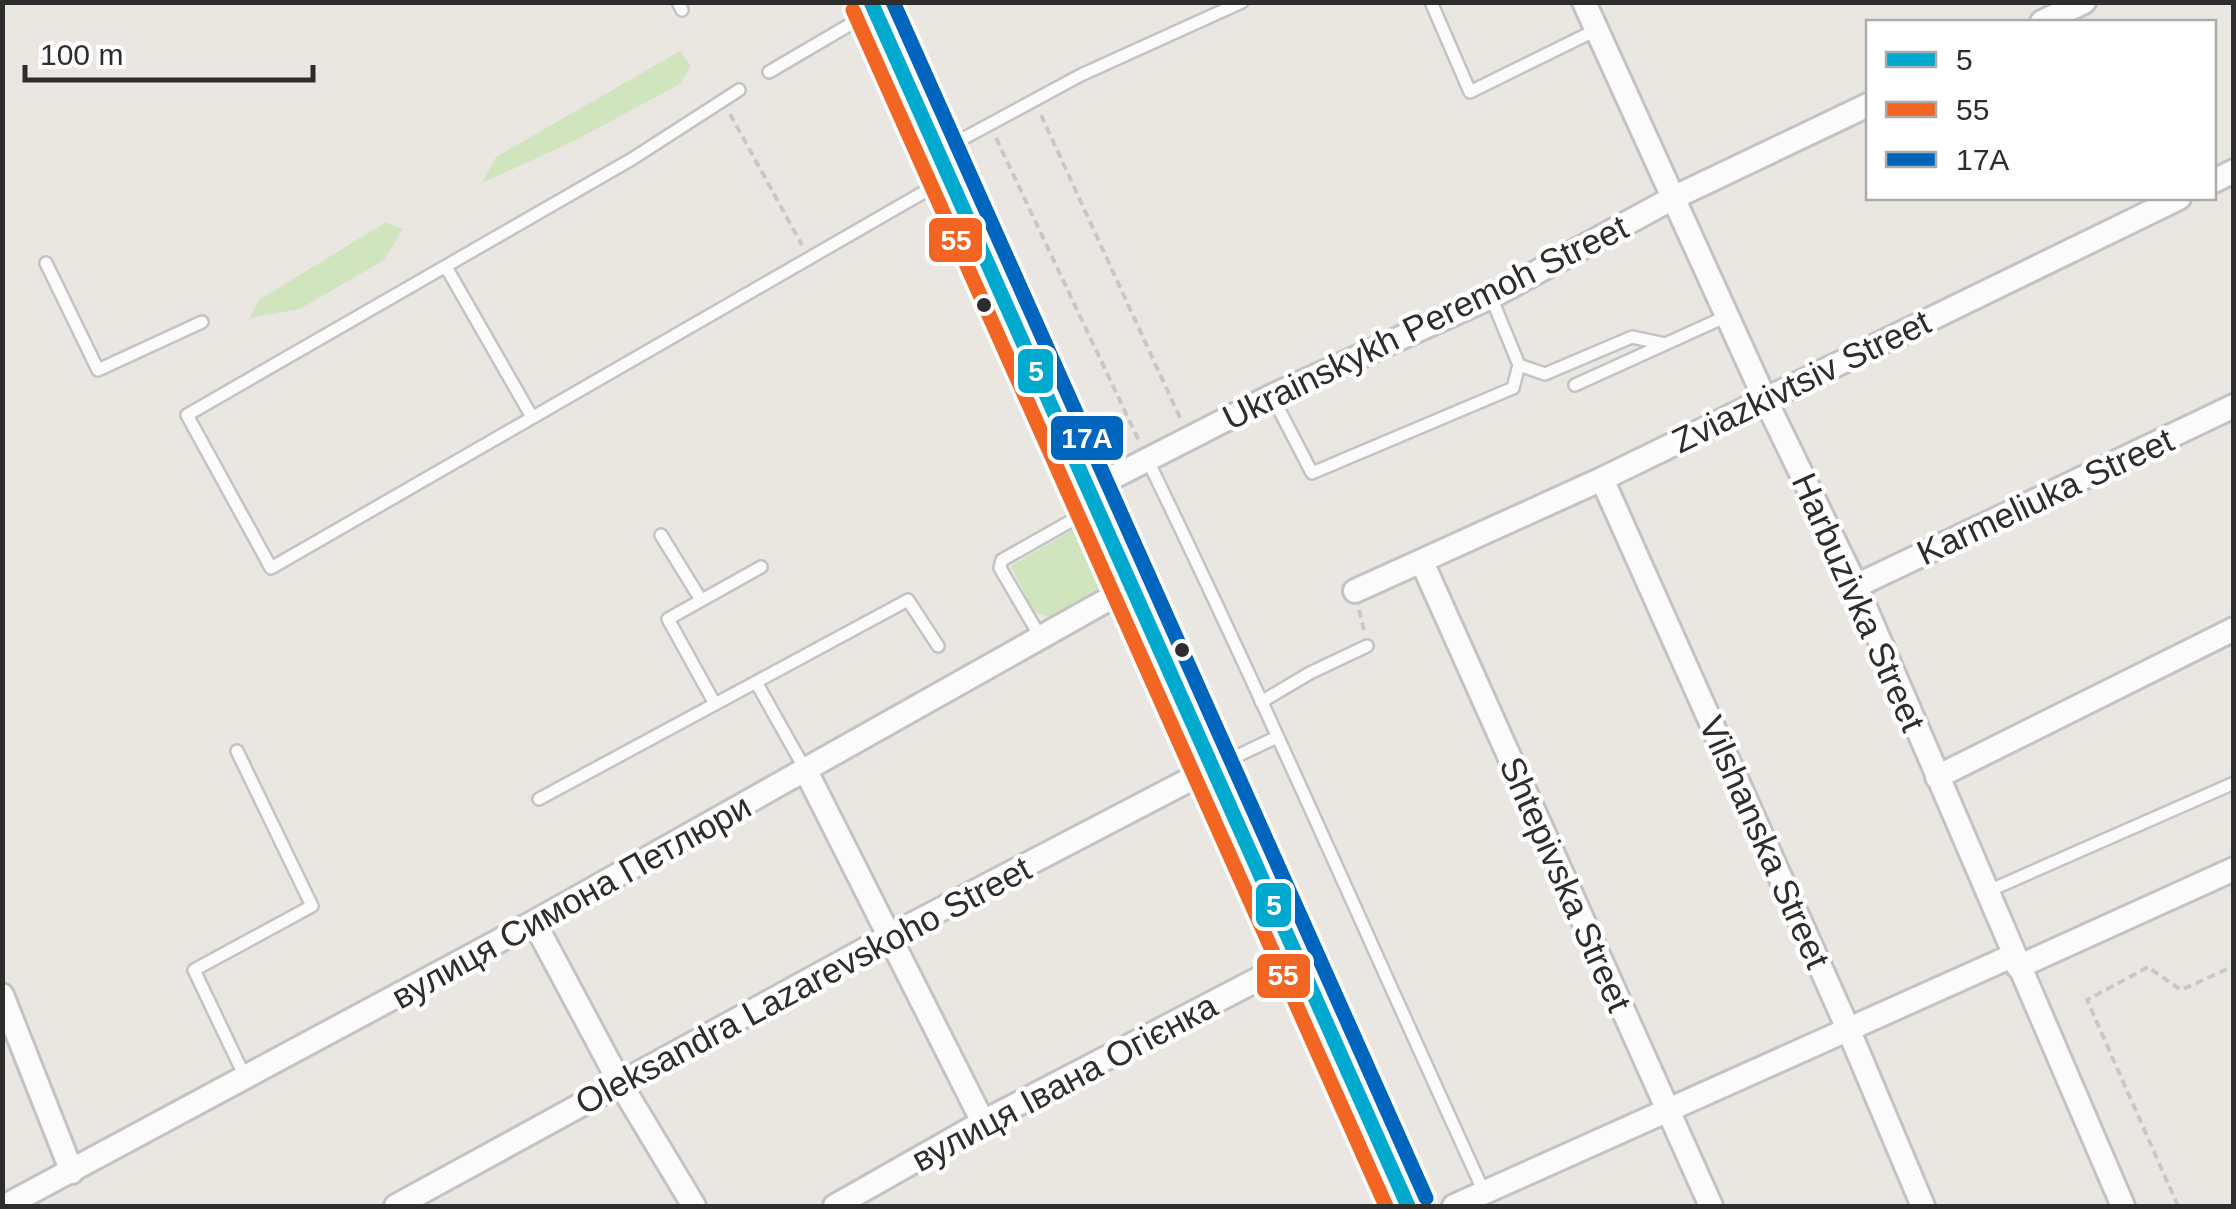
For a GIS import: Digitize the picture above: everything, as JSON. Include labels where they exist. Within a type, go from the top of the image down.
[{"type":"main road","points":[[872,6],[1408,1206]]},
{"type":"street","name":"Harbuzivka Street","points":[[1584,2],[1764,397],[1856,586],[2123,1206]]},
{"type":"street","points":[[2046,20],[2084,2]]},
{"type":"street","name":"Ukrainskykh Peremoh Street","points":[[1094,497],[1148,459],[1189,438],[1491,297],[1672,198],[1866,106]]},
{"type":"street","name":"Zviazkivtsiv Street","points":[[1355,591],[1602,479],[2175,200]]},
{"type":"street","name":"Karmeliuka Street","points":[[1856,586],[2234,406]]},
{"type":"street","name":"Vilshanska Street","points":[[1602,479],[1850,1031],[1923,1206]]},
{"type":"street","name":"Shtepivska Street","points":[[1422,562],[1712,1206]]},
{"type":"street","name":"вулиця Симона Петлюри","points":[[5,1206],[36,1200],[72,1172],[806,771],[955,678],[1040,638],[1132,586]]},
{"type":"street","points":[[1936,777],[2234,629]]},
{"type":"street","name":"Oleksandra Lazarevskoho Street","points":[[396,1206],[888,938],[1212,768]]},
{"type":"street","points":[[806,771],[983,1122]]},
{"type":"street","points":[[1454,1206],[1850,1031],[2234,870]]},
{"type":"street","points":[[534,922],[620,1083],[694,1206]]},
{"type":"street","name":"вулиця Івана Огієнка","points":[[835,1206],[983,1122],[1296,960]]},
{"type":"street","points":[[2,995],[72,1172]]},
{"type":"lane","points":[[739,90],[632,160],[187,415],[271,568],[809,258],[943,165],[990,124],[1081,76],[1242,2]]},
{"type":"lane","points":[[1431,2],[1470,92],[1596,30]]},
{"type":"lane","points":[[769,72],[872,6]]},
{"type":"lane","points":[[46,263],[98,370],[202,322]]},
{"type":"lane","points":[[446,268],[532,417]]},
{"type":"lane","points":[[1272,396],[1312,473],[1512,388],[1519,365],[1491,297]]},
{"type":"lane","points":[[1575,385],[1727,316]]},
{"type":"lane","points":[[1519,365],[1545,374],[1632,337],[1665,344]]},
{"type":"lane","points":[[1148,459],[1484,1192]]},
{"type":"lane","points":[[1040,638],[1000,568],[1002,560],[1094,497]]},
{"type":"lane","points":[[662,535],[701,600]]},
{"type":"lane","points":[[715,704],[668,619],[761,567]]},
{"type":"lane","points":[[539,799],[908,600],[938,646]]},
{"type":"lane","points":[[1261,702],[1367,646]]},
{"type":"lane","points":[[756,682],[806,771]]},
{"type":"lane","points":[[1212,768],[1275,738]]},
{"type":"lane","points":[[237,751],[312,906],[194,970],[246,1079]]},
{"type":"lane","points":[[1985,892],[2234,783]]},
{"type":"path","points":[[1034,100],[1189,438]]},
{"type":"path","points":[[738,110],[728,115],[809,258]]},
{"type":"path","points":[[990,124],[1148,459]]},
{"type":"path","points":[[1355,591],[1367,646]]},
{"type":"path","points":[[2178,1206],[2087,1000],[2148,966],[2182,990],[2234,966]]},
{"type":"green space","points":[[680,51],[691,66],[680,84],[574,141],[482,183],[496,157]]},
{"type":"green space","points":[[386,222],[403,229],[384,260],[300,309],[250,318],[259,300]]},
{"type":"green space","points":[[1079,526],[1105,584],[1049,617],[1033,612],[1011,566]]},
{"type":"transit line","name":"5","points":[[871,2],[1408,1206]]},
{"type":"transit line","name":"17А","points":[[893,2],[1426,1198]]},
{"type":"transit line","name":"55","points":[[853,10],[1386,1206]]}]
